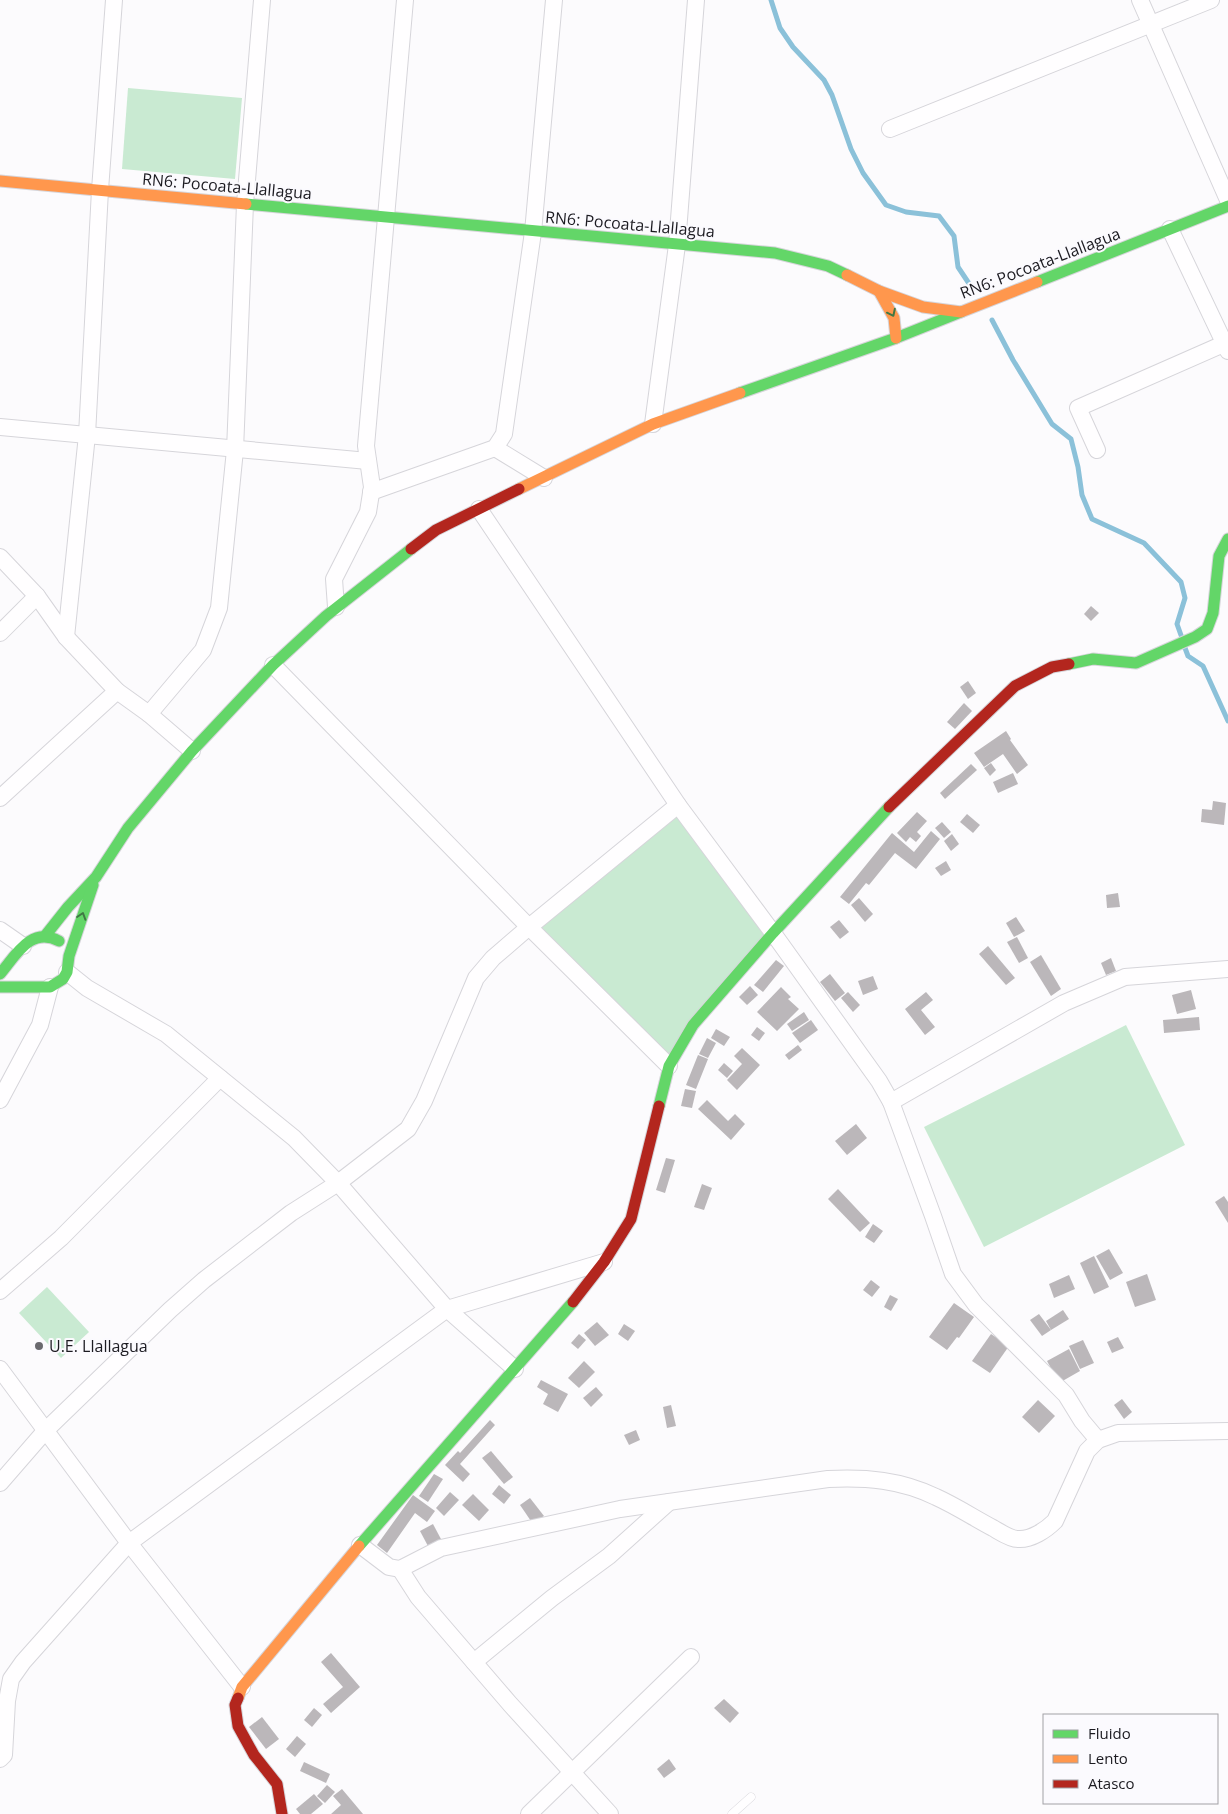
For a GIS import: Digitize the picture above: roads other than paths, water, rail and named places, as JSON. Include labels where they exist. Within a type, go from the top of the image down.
[{"type":"main road","name":"RN6: Pocoata-Llallagua","points":[[0,181],[774,253],[828,266],[878,291],[923,307],[961,312],[1228,206]]},
{"type":"main road","points":[[878,291],[898,324],[896,338]]},
{"type":"main road","points":[[45,936],[68,907],[96,877],[128,828],[192,751],[273,665],[336,607],[436,530],[652,424],[896,338],[961,312]]},
{"type":"main road","points":[[282,1814],[277,1784],[254,1755],[238,1726],[236,1705],[242,1687],[425,1469],[562,1316],[604,1262],[631,1219],[668,1066],[693,1025],[773,933],[889,807],[1015,686],[1052,667],[1093,659],[1136,663],[1195,637],[1207,629],[1213,613],[1219,556],[1228,539]]},
{"type":"main road","points":[[0,987],[57,984],[68,964],[96,877]]},
{"type":"main road","points":[[0,974],[29,940],[45,936],[56,938],[64,946],[68,964]]},
{"type":"main road","points":[[18,966],[21,949]]},
{"type":"main road","points":[[24,978],[42,986]]},
{"type":"street","points":[[66,637],[87,435],[100,190],[114,0]]},
{"type":"street","points":[[149,714],[203,650],[220,608],[235,450],[245,204],[262,0]]},
{"type":"street","points":[[336,607],[334,579],[368,512],[371,492],[366,446],[405,0]]},
{"type":"street","points":[[371,492],[495,448],[504,434],[533,232],[554,0]]},
{"type":"street","points":[[652,424],[677,245],[696,0]]},
{"type":"street","points":[[1140,0],[1228,200]]},
{"type":"street","points":[[890,129],[1211,0]]},
{"type":"street","points":[[1097,450],[1078,408],[1227,345],[1170,229]]},
{"type":"street","points":[[0,427],[368,461]]},
{"type":"street","points":[[495,448],[544,478]]},
{"type":"street","points":[[479,509],[678,805],[773,933],[879,1082],[891,1102],[953,1274],[976,1305],[1066,1394],[1082,1421],[1098,1440]]},
{"type":"street","points":[[0,557],[37,596],[66,637],[117,691],[149,714],[192,751]]},
{"type":"street","points":[[0,634],[37,596]]},
{"type":"street","points":[[273,665],[668,1066]]},
{"type":"street","points":[[0,798],[117,691]]},
{"type":"street","points":[[0,1483],[46,1430],[204,1280],[291,1213],[338,1183],[408,1129],[424,1101],[476,978],[493,958],[529,927],[678,805]]},
{"type":"street","points":[[0,930],[21,949]]},
{"type":"street","points":[[68,964],[87,988],[166,1034],[294,1138],[338,1183],[447,1309],[515,1369]]},
{"type":"street","points":[[891,1102],[1064,1003],[1124,976],[1228,969]]},
{"type":"street","points":[[0,1100],[40,1025],[42,986]]},
{"type":"street","points":[[0,1291],[61,1238],[220,1078]]},
{"type":"street","points":[[0,1759],[4,1755],[7,1701],[11,1679],[23,1662],[129,1543],[447,1309],[604,1262]]},
{"type":"street","points":[[0,1369],[129,1543],[242,1687]]},
{"type":"street","points":[[360,1545],[389,1567],[400,1568],[441,1548],[620,1509],[819,1480],[862,1478],[904,1485],[935,1496],[1017,1539],[1030,1537],[1047,1529],[1055,1521],[1087,1451],[1098,1440],[1118,1433],[1228,1431]]},
{"type":"street","points":[[474,1662],[552,1598],[609,1556],[669,1502]]},
{"type":"street","points":[[400,1568],[418,1597],[610,1814]]},
{"type":"street","points":[[528,1814],[691,1657]]},
{"type":"lane","points":[[732,1814],[751,1796]]},
{"type":"waterway","points":[[771,0],[780,28],[793,47],[824,80],[832,95],[851,149],[863,173],[886,205],[906,212],[939,216],[954,236],[958,267],[970,285]]},
{"type":"waterway","points":[[992,320],[1013,360],[1052,424],[1071,439],[1082,495],[1092,519],[1144,543],[1181,582],[1185,598],[1177,624],[1182,638]]},
{"type":"waterway","points":[[1185,648],[1188,656],[1203,666],[1228,721]]},
{"type":"place","name":"U.E. Llallagua","points":[[39,1346]]}]
